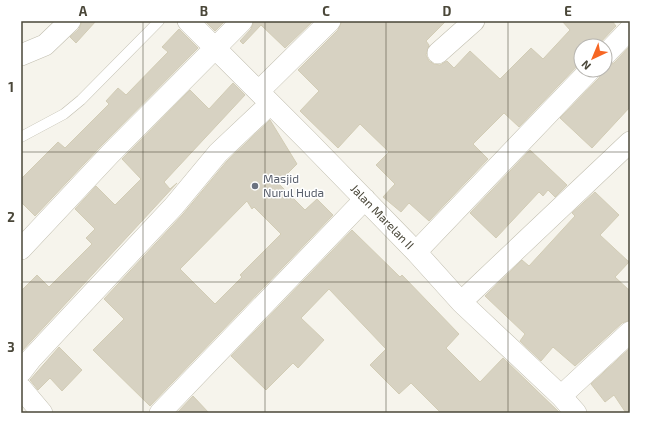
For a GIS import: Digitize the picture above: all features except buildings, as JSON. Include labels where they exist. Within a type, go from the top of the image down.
[{"type":"street","points":[[21,55],[45,45],[70,21]]},
{"type":"street","name":"Jalan Marelan II","points":[[188,21],[416,252],[461,302],[561,396],[576,413]]},
{"type":"street","points":[[21,249],[110,154],[242,21]]},
{"type":"street","points":[[21,372],[31,359],[174,206],[330,21]]},
{"type":"street","points":[[438,53],[474,21]]},
{"type":"street","points":[[613,47],[630,29]]},
{"type":"street","points":[[416,252],[582,78]]},
{"type":"street","points":[[461,302],[630,142]]},
{"type":"street","points":[[160,413],[364,199]]},
{"type":"street","points":[[561,396],[630,332]]},
{"type":"street","points":[[21,388],[42,413]]},
{"type":"lane","points":[[21,137],[64,114],[82,100],[159,21]]},
{"type":"place","name":"Masjid Nurul Huda","points":[[255,186]]}]
